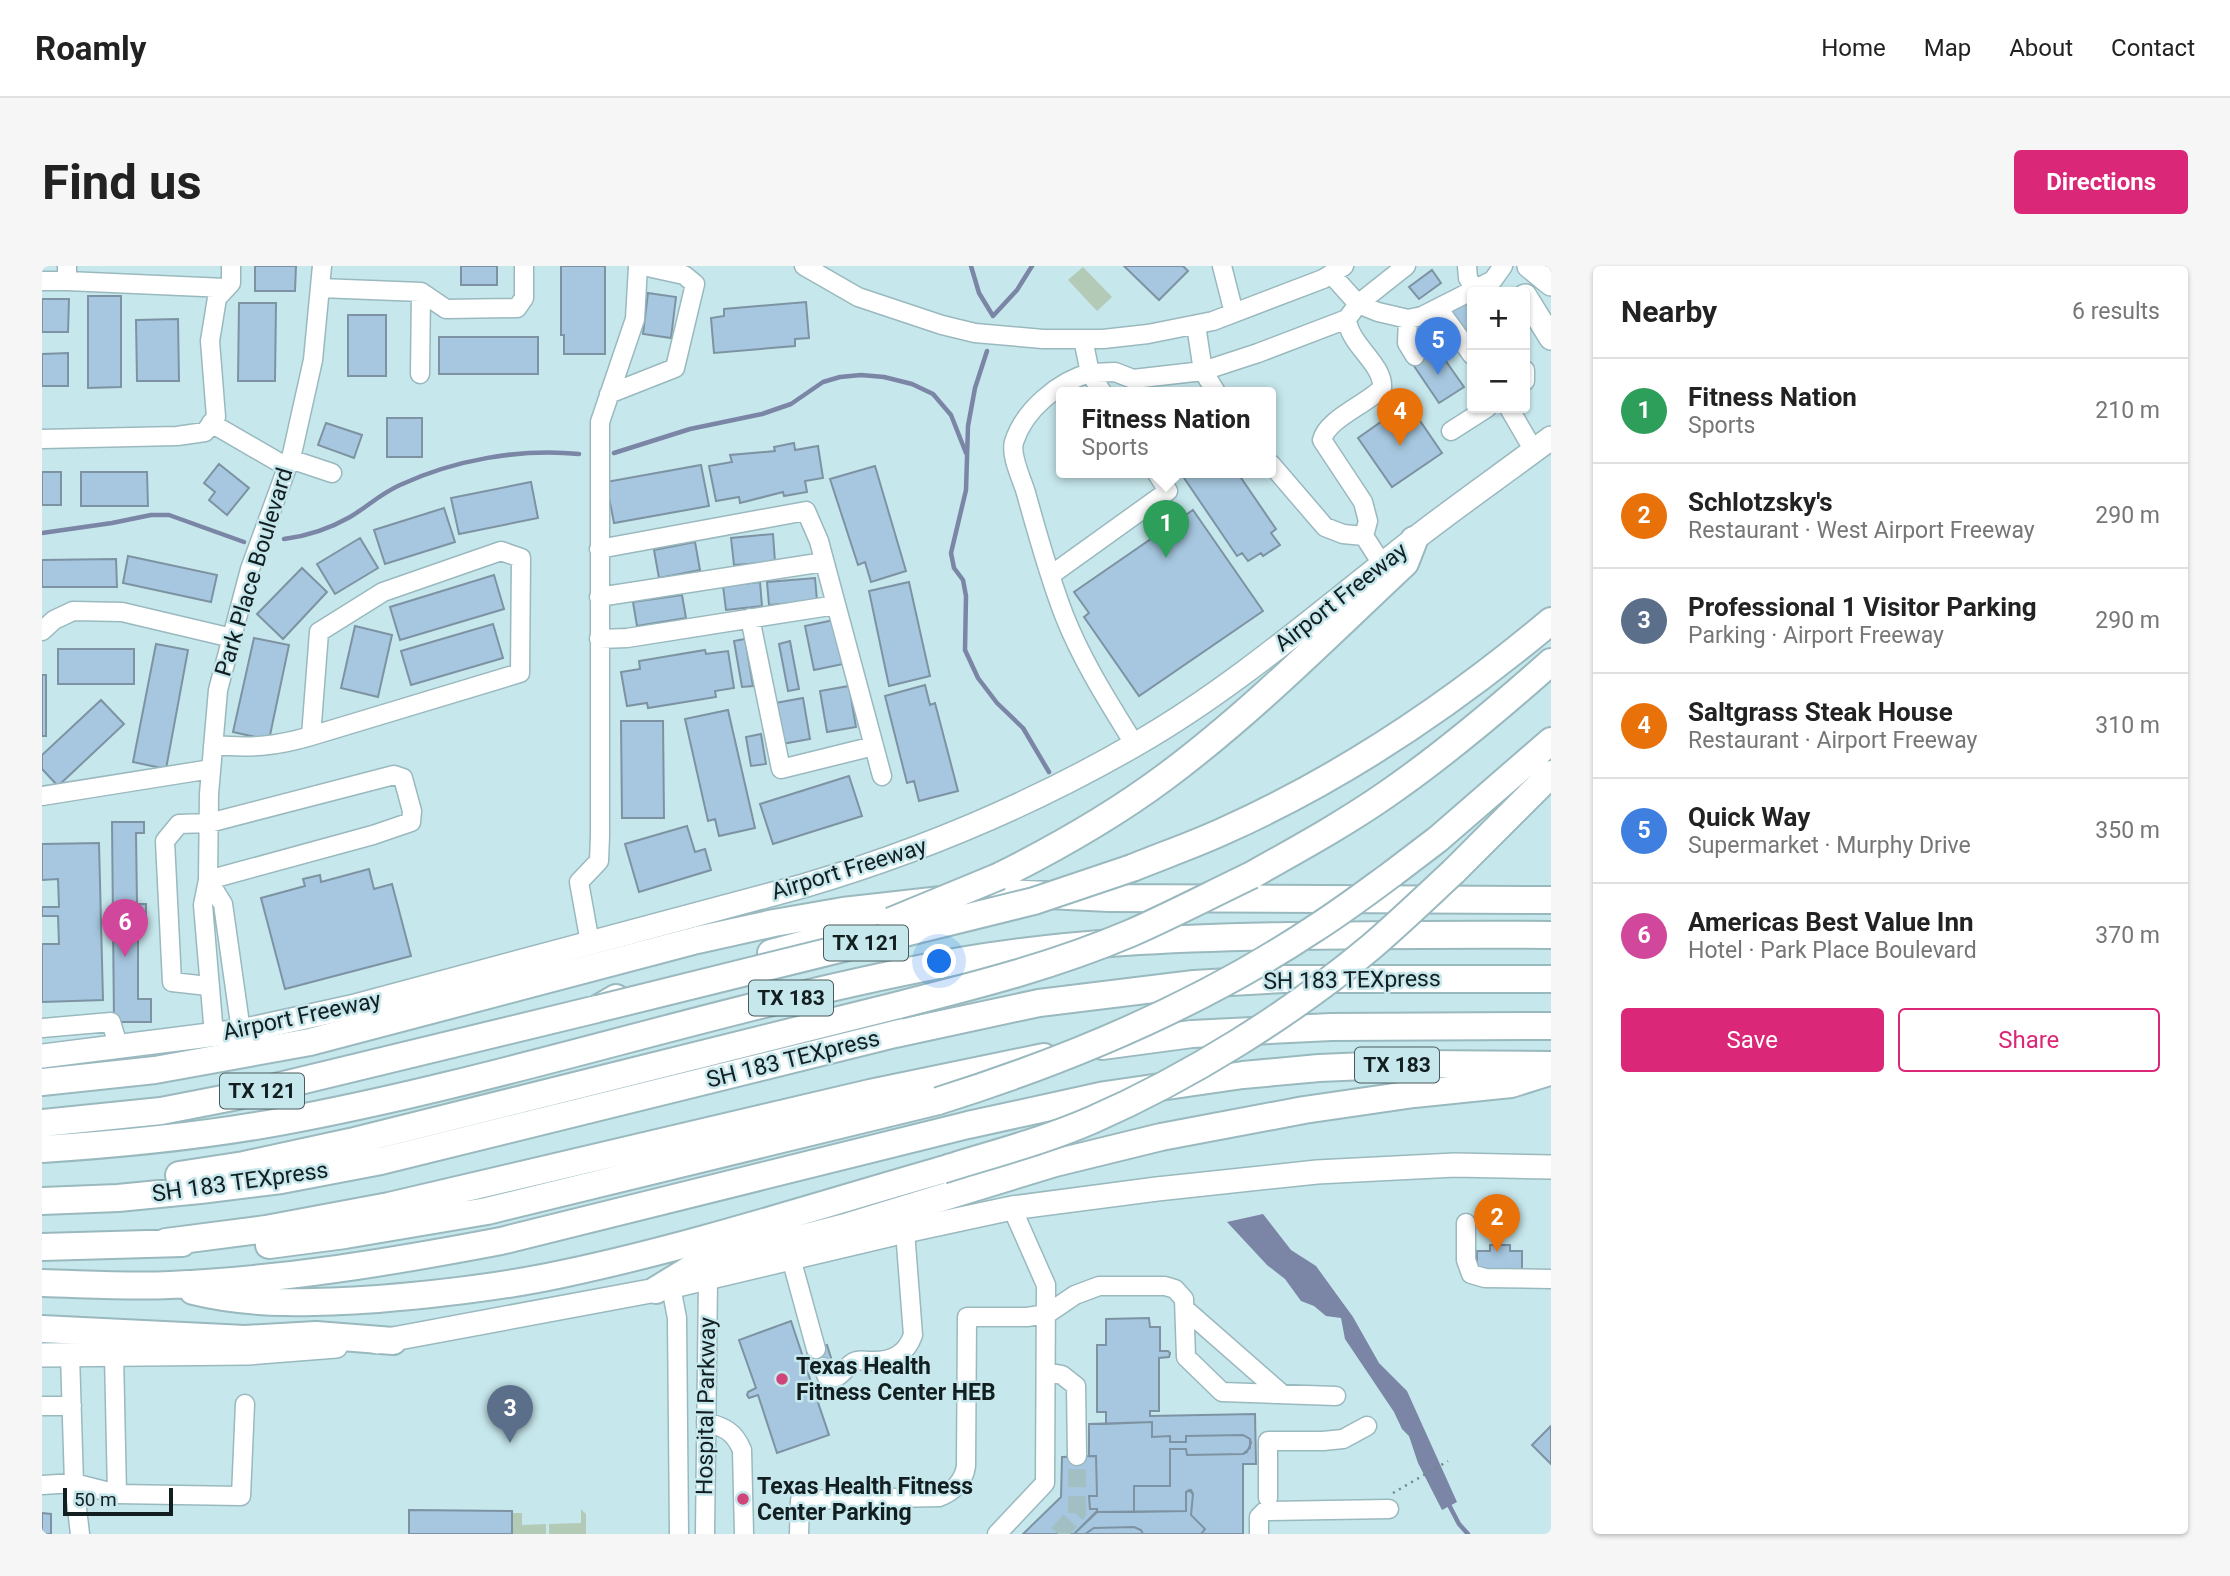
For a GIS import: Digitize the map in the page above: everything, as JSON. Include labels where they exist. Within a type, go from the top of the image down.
[{"type":"highway","points":[[597,1009],[628,992],[891,921],[1000,876],[1061,845],[1164,778],[1222,733],[1405,563],[1414,540]]},
{"type":"highway","name":"TX 121","points":[[42,1123],[161,1111],[238,1097],[1022,904],[1132,868],[1225,831],[1297,796],[1365,757],[1494,669],[1551,621]]},
{"type":"highway","points":[[42,1199],[299,1154],[987,983],[1067,957],[1130,933],[1252,874],[1322,835],[1386,795],[1453,746],[1551,662]]},
{"type":"highway","points":[[42,1247],[166,1242],[267,1245],[345,1236],[475,1213],[938,1101],[1053,1063],[1167,1012],[1314,930],[1448,831],[1551,741]]},
{"type":"highway","points":[[42,1283],[167,1285],[225,1299],[263,1302],[340,1301],[483,1288],[560,1275],[647,1254],[1027,1144],[1089,1121],[1181,1076],[1289,1010],[1371,947],[1453,872],[1551,774]]},
{"type":"highway","points":[[42,1082],[155,1070],[310,1042],[698,940],[843,911],[1004,893],[1108,898],[1551,900]]},
{"type":"highway","name":"TX 183","points":[[42,1149],[108,1145],[278,1122],[365,1104],[837,987],[960,961],[1037,949],[1130,941],[1244,937],[1551,934]]},
{"type":"highway","name":"SH 183 TEXpress","points":[[42,1199],[118,1198],[200,1190],[281,1180],[381,1161],[895,1034],[1039,1003],[1194,984],[1283,979],[1551,979]]},
{"type":"highway","name":"SH 183 TEXpress","points":[[166,1242],[266,1229],[389,1206],[884,1090],[1123,1042],[1192,1034],[1331,1027],[1551,1026]]},
{"type":"highway","name":"TX 183","points":[[167,1285],[337,1270],[488,1243],[1048,1106],[1181,1083],[1319,1068],[1414,1064],[1551,1065]]},
{"type":"highway","points":[[664,1289],[697,1265],[849,1226],[1055,1163],[1161,1137],[1304,1110],[1414,1094],[1511,1084],[1551,1071]]},
{"type":"highway","points":[[42,1329],[244,1339],[316,1335],[393,1341]]},
{"type":"main road","points":[[1516,266],[1522,287]]},
{"type":"main road","points":[[1529,266],[1551,284]]},
{"type":"main road","points":[[1530,304],[1551,338]]},
{"type":"main road","name":"Airport Freeway","points":[[42,1056],[241,1031],[351,1007],[877,864],[947,838],[1019,807],[1135,745],[1228,685],[1382,564],[1543,444]]},
{"type":"main road","points":[[42,1355],[248,1353],[393,1341],[664,1289],[1012,1208],[1317,1172],[1455,1165],[1551,1167]]},
{"type":"street","points":[[42,439],[177,436],[205,432],[216,417],[210,341],[216,298],[231,283],[231,266]]},
{"type":"street","name":"Park Place Boulevard","points":[[214,1035],[202,905],[208,880],[211,769],[218,690],[250,569],[288,463],[313,360],[322,266]]},
{"type":"street","points":[[320,288],[421,292],[446,309],[517,308],[524,298],[524,266]]},
{"type":"street","points":[[590,943],[579,882],[599,861],[600,422],[635,319],[638,266]]},
{"type":"street","points":[[610,394],[675,368],[695,284],[684,275],[643,266]]},
{"type":"street","points":[[804,266],[858,297],[942,325],[975,333],[1043,338],[1148,334],[1196,325],[1234,313],[1337,270],[1358,304],[1408,319],[1422,316],[1467,295]]},
{"type":"street","points":[[1222,266],[1234,313]]},
{"type":"street","points":[[1060,387],[1074,377],[1090,373],[1115,372],[1133,379],[1203,371],[1258,353],[1347,319],[1358,304],[1406,266]]},
{"type":"street","points":[[1467,266],[1468,278],[1473,287]]},
{"type":"street","points":[[1482,287],[1493,280],[1503,266]]},
{"type":"street","points":[[42,281],[67,274],[226,288]]},
{"type":"street","points":[[420,374],[421,292]]},
{"type":"street","points":[[1437,308],[1468,350]]},
{"type":"street","points":[[1347,319],[1351,335],[1380,375],[1382,388],[1331,425],[1322,440],[1363,502],[1368,521],[1364,536],[1382,564]]},
{"type":"street","points":[[1408,319],[1407,343],[1415,356]]},
{"type":"street","points":[[1196,325],[1203,371],[1213,387]]},
{"type":"street","points":[[1083,338],[1090,373],[1099,387]]},
{"type":"street","points":[[1056,390],[1026,418],[1013,444],[1064,614],[1080,652],[1135,745]]},
{"type":"street","points":[[1451,431],[1480,413]]},
{"type":"street","points":[[1514,413],[1543,444]]},
{"type":"street","points":[[211,424],[288,463],[332,472]]},
{"type":"street","points":[[1276,470],[1325,527],[1343,534],[1364,536]]},
{"type":"street","points":[[1051,575],[1168,491],[1160,478]]},
{"type":"street","points":[[598,549],[806,511],[819,541],[882,776]]},
{"type":"street","points":[[213,745],[253,748],[311,736],[520,673],[521,558],[501,551],[383,592],[319,632],[311,736]]},
{"type":"street","points":[[598,597],[824,562]]},
{"type":"street","points":[[598,639],[627,638],[836,606]]},
{"type":"street","points":[[42,631],[54,620],[74,611],[122,612],[232,638]]},
{"type":"street","points":[[750,618],[781,769],[874,746]]},
{"type":"street","points":[[42,796],[211,769]]},
{"type":"street","points":[[208,880],[411,822],[412,811],[403,778],[394,775],[209,823],[179,824],[165,841],[172,982],[208,986]]},
{"type":"street","name":"Park Place Boulevard","points":[[208,880],[223,904],[241,1031]]},
{"type":"street","points":[[42,1028],[111,1022],[119,1048]]},
{"type":"street","points":[[997,1534],[1045,1483],[1046,1284],[1012,1208]]},
{"type":"street","points":[[1466,1223],[1466,1260],[1471,1274],[1485,1278],[1551,1279]]},
{"type":"street","points":[[823,1367],[827,1377],[832,1379],[838,1377],[853,1362],[884,1362],[903,1353],[909,1346],[913,1335],[905,1231]]},
{"type":"street","points":[[791,1258],[816,1349]]},
{"type":"street","name":"Hospital Parkway","points":[[705,1534],[708,1279]]},
{"type":"street","points":[[799,1534],[800,1500],[939,1497],[951,1493],[965,1473],[966,1466],[967,1317],[1027,1317],[1047,1314],[1075,1295],[1099,1286],[1165,1286],[1175,1289],[1184,1299],[1186,1357],[1222,1392],[1336,1396]]},
{"type":"street","name":"Hospital Parkway","points":[[664,1289],[677,1318],[679,1534]]},
{"type":"street","points":[[1185,1309],[1282,1394]]},
{"type":"street","points":[[70,1355],[74,1483],[79,1534]]},
{"type":"street","points":[[114,1355],[117,1494]]},
{"type":"street","points":[[1046,1372],[1062,1375],[1076,1386],[1077,1456]]},
{"type":"street","points":[[42,1485],[74,1483],[117,1494],[241,1496],[245,1404]]},
{"type":"street","points":[[42,1406],[72,1406]]},
{"type":"street","points":[[705,1422],[729,1429],[742,1450],[744,1534]]},
{"type":"street","points":[[1268,1498],[1268,1441],[1343,1439],[1367,1426]]},
{"type":"street","points":[[1259,1534],[1259,1517],[1265,1511],[1390,1502]]},
{"type":"path","points":[[1390,1502],[1419,1478],[1448,1461]]},
{"type":"green space","points":[[1083,267],[1112,297],[1097,311],[1068,280]]},
{"type":"green space","points":[[581,1509],[586,1514],[586,1534],[549,1534],[549,1524],[581,1523]]},
{"type":"green space","points":[[512,1513],[522,1513],[522,1525],[546,1524],[546,1534],[512,1534]]},
{"type":"water","points":[[1263,1214],[1291,1250],[1316,1266],[1353,1317],[1379,1363],[1407,1391],[1457,1502],[1442,1510],[1418,1463],[1409,1436],[1345,1339],[1341,1318],[1326,1316],[1314,1306],[1301,1301],[1285,1279],[1267,1265],[1227,1222]]},
{"type":"building","points":[[255,266],[296,266],[295,291],[255,291]]},
{"type":"building","points":[[461,266],[497,266],[497,285],[461,285]]},
{"type":"building","points":[[561,266],[605,266],[605,354],[564,354],[564,335],[561,335]]},
{"type":"building","points":[[1124,266],[1183,266],[1188,271],[1159,300]]},
{"type":"building","points":[[1432,270],[1441,283],[1419,299],[1409,287]]},
{"type":"building","points":[[648,293],[676,297],[671,338],[643,334]]},
{"type":"building","points":[[88,296],[121,296],[121,387],[88,388]]},
{"type":"building","points":[[42,299],[69,299],[68,332],[42,332]]},
{"type":"building","points":[[1464,300],[1467,304],[1467,335],[1450,310]]},
{"type":"building","points":[[806,302],[809,338],[795,339],[795,346],[714,353],[711,318],[724,316],[724,309]]},
{"type":"building","points":[[239,303],[276,303],[275,381],[238,381]]},
{"type":"building","points":[[348,315],[386,315],[386,376],[348,376]]},
{"type":"building","points":[[178,319],[179,381],[137,381],[136,320]]},
{"type":"building","points":[[439,337],[538,337],[538,374],[439,374]]},
{"type":"building","points":[[1436,347],[1464,387],[1439,403],[1412,363]]},
{"type":"building","points":[[68,353],[68,386],[42,386],[42,354]]},
{"type":"building","points":[[1405,405],[1413,417],[1416,415],[1442,453],[1392,487],[1358,438]]},
{"type":"building","points":[[387,418],[422,418],[422,457],[387,457]]},
{"type":"building","points":[[326,423],[362,435],[354,458],[318,445]]},
{"type":"building","points":[[794,443],[795,450],[818,446],[823,478],[805,481],[807,492],[784,496],[783,492],[740,503],[739,497],[716,501],[709,466],[732,462],[730,455],[775,451],[774,447]]},
{"type":"building","points":[[219,464],[249,488],[227,515],[209,500],[215,492],[204,483]]},
{"type":"building","points":[[701,465],[709,506],[614,523],[606,482]]},
{"type":"building","points":[[875,466],[906,571],[871,582],[865,562],[858,565],[830,479]]},
{"type":"building","points":[[42,472],[61,472],[61,505],[42,505]]},
{"type":"building","points":[[81,472],[147,472],[148,506],[81,506]]},
{"type":"building","points":[[1184,478],[1241,478],[1276,529],[1271,533],[1280,545],[1263,556],[1261,553],[1248,561],[1242,553],[1237,556]]},
{"type":"building","points":[[531,482],[538,518],[459,534],[451,498]]},
{"type":"building","points":[[444,508],[455,542],[385,564],[374,530]]},
{"type":"building","points":[[1193,510],[1263,611],[1139,696],[1084,617],[1089,613],[1074,592]]},
{"type":"building","points":[[773,534],[775,562],[734,565],[731,538]]},
{"type":"building","points":[[360,538],[378,568],[335,594],[317,564]]},
{"type":"building","points":[[695,542],[700,570],[659,578],[654,550]]},
{"type":"building","points":[[128,556],[217,575],[211,602],[123,583]]},
{"type":"building","points":[[116,559],[117,587],[42,587],[42,560]]},
{"type":"building","points":[[302,568],[327,592],[283,639],[257,614]]},
{"type":"building","points":[[494,575],[504,609],[400,640],[390,607]]},
{"type":"building","points":[[815,578],[817,601],[769,605],[767,582]]},
{"type":"building","points":[[760,582],[762,606],[726,610],[723,586]]},
{"type":"building","points":[[909,582],[930,676],[889,686],[869,591]]},
{"type":"building","points":[[682,595],[686,618],[637,626],[633,602]]},
{"type":"building","points":[[834,620],[843,664],[814,670],[805,626]]},
{"type":"building","points":[[493,624],[503,658],[411,685],[401,651]]},
{"type":"building","points":[[355,626],[392,635],[378,697],[341,688]]},
{"type":"building","points":[[254,638],[289,645],[269,740],[233,732]]},
{"type":"building","points":[[745,639],[753,686],[742,687],[734,641]]},
{"type":"building","points":[[790,641],[799,689],[788,691],[779,644]]},
{"type":"building","points":[[156,644],[188,650],[166,769],[133,762]]},
{"type":"building","points":[[58,649],[134,649],[134,684],[58,684]]},
{"type":"building","points":[[705,650],[706,654],[728,651],[734,688],[715,691],[716,697],[648,708],[647,703],[627,706],[621,672],[640,669],[639,661]]},
{"type":"building","points":[[42,675],[46,675],[46,736],[42,736]]},
{"type":"building","points":[[925,685],[930,705],[935,703],[958,791],[919,801],[914,781],[907,783],[885,696]]},
{"type":"building","points":[[849,686],[856,727],[827,732],[820,691]]},
{"type":"building","points":[[803,698],[810,739],[782,744],[775,703]]},
{"type":"building","points":[[101,700],[124,724],[58,786],[42,769],[42,755]]},
{"type":"building","points":[[728,710],[755,828],[719,836],[715,819],[708,821],[685,719]]},
{"type":"building","points":[[621,721],[663,721],[664,818],[622,818]]},
{"type":"building","points":[[761,734],[766,764],[751,766],[746,737]]},
{"type":"building","points":[[849,776],[862,816],[773,844],[760,804]]},
{"type":"building","points":[[112,822],[144,822],[144,833],[136,833],[137,904],[146,904],[146,915],[138,915],[138,999],[151,999],[151,1022],[114,1022]]},
{"type":"building","points":[[687,826],[695,852],[705,849],[711,870],[639,892],[625,844]]},
{"type":"building","points":[[99,843],[103,1000],[42,1002],[42,944],[59,944],[58,916],[42,916],[42,907],[59,907],[58,879],[42,880],[42,844]]},
{"type":"building","points":[[369,869],[374,889],[392,884],[411,956],[285,989],[261,898],[305,886],[303,879],[320,875],[321,882]]},
{"type":"building","points":[[1490,1245],[1510,1245],[1510,1251],[1522,1251],[1522,1270],[1477,1270],[1477,1251],[1490,1251]]},
{"type":"building","points":[[1149,1318],[1150,1327],[1160,1327],[1160,1351],[1170,1353],[1169,1357],[1159,1358],[1159,1411],[1150,1411],[1150,1416],[1255,1414],[1256,1464],[1243,1464],[1243,1534],[1201,1534],[1205,1529],[1191,1515],[1191,1490],[1186,1492],[1186,1511],[1134,1512],[1134,1486],[1170,1486],[1170,1449],[1186,1449],[1187,1455],[1243,1454],[1251,1443],[1250,1439],[1243,1435],[1186,1436],[1186,1442],[1170,1442],[1170,1436],[1152,1437],[1152,1422],[1106,1424],[1106,1412],[1097,1412],[1097,1345],[1106,1345],[1106,1319]]},
{"type":"building","name":"Texas Health Fitness Center HEB","points":[[791,1321],[804,1360],[809,1359],[807,1352],[827,1345],[833,1364],[814,1370],[811,1365],[806,1367],[829,1435],[777,1453],[758,1395],[749,1398],[747,1395],[756,1388],[739,1340]]},
{"type":"building","points":[[1152,1422],[1152,1437],[1170,1436],[1170,1442],[1186,1442],[1186,1436],[1243,1435],[1250,1439],[1250,1448],[1243,1454],[1187,1455],[1186,1449],[1170,1449],[1170,1486],[1134,1486],[1134,1512],[1097,1512],[1097,1509],[1090,1509],[1089,1496],[1097,1496],[1096,1456],[1089,1456],[1089,1424]]},
{"type":"building","points":[[1551,1426],[1551,1464],[1532,1445]]},
{"type":"building","points":[[1096,1456],[1097,1496],[1089,1496],[1090,1509],[1097,1509],[1097,1512],[1074,1534],[1023,1534],[1061,1497],[1062,1457]]},
{"type":"building","points":[[1189,1490],[1193,1494],[1191,1515],[1205,1529],[1201,1534],[1074,1534],[1096,1512],[1186,1511],[1186,1492]]},
{"type":"building","points":[[409,1510],[512,1511],[512,1534],[409,1534]]},
{"type":"building","points":[[42,1513],[51,1514],[51,1534],[42,1534]]},
{"type":"building","points":[[1134,1527],[1143,1534],[1085,1534],[1094,1528]]},
{"type":"building","points":[[1134,1527],[1143,1534],[1085,1534],[1094,1528]]},
{"type":"waterway","points":[[971,266],[979,293],[993,316],[1017,290],[1032,266]]},
{"type":"waterway","points":[[987,351],[975,388],[968,426],[966,490],[951,553],[954,568],[963,580],[966,596],[965,650],[978,678],[997,703],[1023,728],[1049,772]]},
{"type":"waterway","points":[[614,453],[690,429],[762,414],[791,404],[823,382],[861,375],[912,384],[933,394],[951,415],[966,453]]},
{"type":"waterway","points":[[284,539],[310,534],[334,525],[393,489],[442,469],[511,455],[579,454]]},
{"type":"waterway","points":[[42,533],[151,515],[169,515],[244,542]]},
{"type":"waterway","points":[[1448,1503],[1459,1524],[1468,1534]]},
{"type":"tunnel","points":[[1058,1534],[1077,1513],[1077,1456]]},
{"type":"place","name":"Quick Way","points":[[1438,375]]},
{"type":"place","name":"Saltgrass Steak House","points":[[1400,446]]},
{"type":"place","name":"Fitness Nation","points":[[1166,558]]},
{"type":"place","name":"Americas Best Value Inn","points":[[125,957]]},
{"type":"place","name":"Schlotzsky's","points":[[1497,1252]]},
{"type":"place","name":"Texas Health Fitness Center HEB","points":[[782,1379]]},
{"type":"place","name":"Professional 1 Visitor Parking","points":[[510,1443]]},
{"type":"place","name":"Texas Health Fitness Center Parking","points":[[743,1499]]}]
